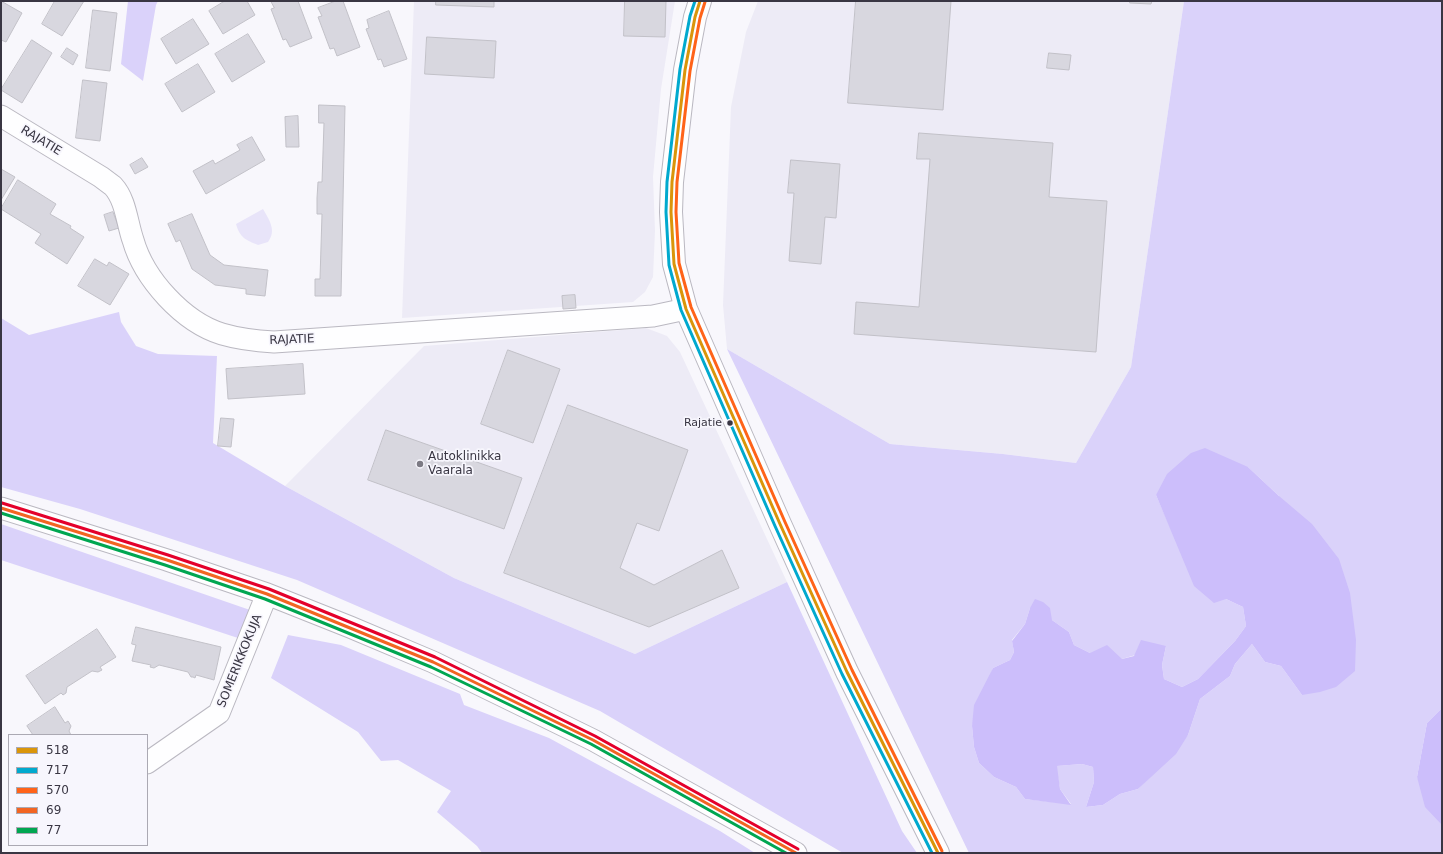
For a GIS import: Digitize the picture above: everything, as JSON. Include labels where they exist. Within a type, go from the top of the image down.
[{"type":"main road","points":[[700,1],[695,17],[685,70],[672,182],[671,212],[674,264],[686,309],[780,524],[847,672],[938,853]]},
{"type":"street","name":"RAJATIE","points":[[1,116],[101,177],[114,187],[121,201],[136,248],[153,281],[171,302],[195,320],[221,334],[246,340],[274,342],[653,316],[686,309]]},
{"type":"street","points":[[1,508],[167,560],[267,594],[433,662],[593,740],[796,853]]},
{"type":"street","name":"SOMERIKKOKUJA","points":[[148,763],[219,713],[267,594]]},
{"type":"shaded area","points":[[128,1],[158,1],[156,5],[143,81],[121,64]]},
{"type":"shaded area","points":[[414,1],[675,1],[661,89],[653,177],[655,231],[653,277],[645,292],[633,302],[402,318]]},
{"type":"shaded area","points":[[758,1],[1184,1],[1131,367],[1076,463],[1003,454],[890,444],[727,349],[723,305],[731,107],[746,32]]},
{"type":"shaded area","points":[[1184,1],[1442,1],[1442,708],[1427,723],[1417,777],[1442,825],[1442,853],[969,853],[727,349],[890,444],[1003,454],[1076,463],[1131,367]],"holes":[[[1248,467],[1279,496],[1302,695],[1281,666],[1265,662],[1252,644],[1235,664],[1230,676],[1200,699],[1188,735],[1138,789],[1120,794],[1103,805],[1086,807],[1094,782],[1093,767],[1082,764],[1056,766],[1060,789],[1071,804],[1025,799],[1016,787],[994,777],[979,763],[974,747],[972,726],[993,668],[1010,660],[1014,652],[1012,640],[1025,624],[1030,608],[1052,620],[1069,632],[1074,645],[1090,653],[1122,659],[1166,646],[1162,665],[1164,679],[1182,687],[1198,679],[1235,641],[1246,626],[1243,607],[1226,599],[1170,527],[1156,495]]]},
{"type":"shaded area","points":[[263,209],[271,225],[272,233],[268,242],[258,245],[244,238],[239,232],[236,224]]},
{"type":"shaded area","points":[[119,312],[121,322],[136,346],[158,354],[217,356],[213,443],[285,486],[454,578],[635,654],[787,582],[902,831],[917,853],[843,853],[600,711],[297,580],[80,509],[1,487],[1,318],[29,335]]},
{"type":"shaded area","points":[[646,328],[667,336],[680,352],[787,582],[635,654],[454,578],[285,486],[424,346]]},
{"type":"shaded area","points":[[1205,448],[1248,467],[1312,524],[1339,559],[1350,593],[1356,640],[1355,671],[1336,687],[1320,692],[1302,695],[1281,666],[1265,662],[1252,644],[1235,664],[1230,676],[1200,699],[1188,735],[1176,754],[1138,789],[1120,794],[1103,805],[1086,807],[1094,782],[1093,767],[1082,764],[1057,766],[1060,789],[1071,805],[1025,799],[1016,787],[994,777],[979,763],[974,747],[972,726],[974,705],[993,668],[1010,660],[1014,652],[1012,641],[1025,624],[1030,608],[1035,599],[1043,602],[1050,608],[1052,620],[1069,632],[1074,645],[1090,653],[1107,645],[1122,659],[1134,656],[1141,640],[1166,646],[1162,665],[1164,679],[1182,687],[1198,679],[1235,641],[1246,626],[1243,607],[1226,599],[1214,603],[1194,586],[1156,495],[1167,474],[1191,453]]},
{"type":"shaded area","points":[[1,524],[250,610],[241,639],[1,560]]},
{"type":"shaded area","points":[[288,635],[341,645],[460,694],[464,705],[549,738],[720,831],[755,853],[482,853],[477,846],[437,812],[451,791],[398,760],[381,761],[358,732],[271,678]]},
{"type":"shaded area","points":[[1442,708],[1442,825],[1425,807],[1417,777],[1427,723]]},
{"type":"building","points":[[1,1],[22,13],[6,42],[1,40]]},
{"type":"building","points":[[55,1],[84,1],[62,36],[42,24]]},
{"type":"building","points":[[225,1],[247,1],[255,15],[223,34],[209,11]]},
{"type":"building","points":[[271,1],[298,1],[312,38],[290,47],[286,39],[283,40],[271,9],[274,8]]},
{"type":"building","points":[[336,1],[343,1],[360,47],[337,56],[334,48],[330,49],[318,17],[322,16],[318,8]]},
{"type":"building","points":[[436,1],[494,1],[494,7],[436,5]]},
{"type":"building","points":[[625,1],[666,1],[665,37],[624,36]]},
{"type":"building","points":[[856,1],[951,1],[943,110],[848,103]]},
{"type":"building","points":[[1130,1],[1152,1],[1151,4],[1130,3]]},
{"type":"building","points":[[93,10],[117,13],[110,71],[86,68]]},
{"type":"building","points":[[389,11],[407,59],[384,67],[381,59],[378,60],[366,29],[369,28],[367,20]]},
{"type":"building","points":[[193,19],[209,44],[176,64],[161,39]]},
{"type":"building","points":[[248,34],[265,62],[232,82],[215,54]]},
{"type":"building","points":[[427,37],[496,41],[494,78],[425,74]]},
{"type":"building","points":[[32,40],[52,53],[22,103],[1,90]]},
{"type":"building","points":[[67,48],[78,55],[73,65],[61,57]]},
{"type":"building","points":[[1049,53],[1071,55],[1069,70],[1047,68]]},
{"type":"building","points":[[198,64],[215,92],[182,112],[165,84]]},
{"type":"building","points":[[83,80],[107,83],[100,141],[76,138]]},
{"type":"building","points":[[319,105],[345,106],[341,296],[315,296],[315,279],[320,279],[322,214],[317,214],[317,198],[318,182],[322,182],[324,123],[319,123]]},
{"type":"building","points":[[298,116],[299,147],[286,147],[285,117]]},
{"type":"building","points":[[919,133],[1053,143],[1049,197],[1107,201],[1096,352],[854,334],[856,302],[919,307],[930,159],[917,159]]},
{"type":"building","points":[[252,137],[265,160],[206,194],[193,171],[213,160],[215,164],[240,150],[237,145]]},
{"type":"building","points":[[142,158],[148,167],[135,174],[130,165]]},
{"type":"building","points":[[791,160],[840,164],[836,218],[825,217],[821,264],[789,261],[794,193],[788,193]]},
{"type":"building","points":[[1,169],[15,177],[1,200]]},
{"type":"building","points":[[18,180],[56,204],[50,214],[71,226],[70,228],[84,237],[67,264],[35,243],[41,234],[1,209]]},
{"type":"building","points":[[113,212],[119,228],[109,231],[104,215]]},
{"type":"building","points":[[192,214],[210,255],[224,265],[268,270],[265,296],[246,294],[246,289],[215,285],[192,269],[180,240],[176,242],[168,224]]},
{"type":"building","points":[[95,259],[107,266],[109,262],[129,274],[110,305],[78,286]]},
{"type":"building","points":[[575,295],[576,308],[563,309],[562,296]]},
{"type":"building","points":[[508,350],[560,369],[533,443],[481,424]]},
{"type":"building","points":[[303,364],[305,394],[228,399],[226,369]]},
{"type":"building","points":[[568,405],[688,450],[659,531],[637,523],[620,568],[654,585],[722,550],[739,588],[649,627],[504,573]]},
{"type":"building","points":[[221,418],[234,419],[231,447],[218,446]]},
{"type":"building","points":[[386,430],[522,478],[504,529],[368,480]]},
{"type":"building","points":[[136,627],[221,647],[214,680],[196,675],[195,678],[191,677],[188,672],[159,665],[154,668],[150,667],[151,665],[132,661],[136,645],[132,644]]},
{"type":"building","points":[[97,629],[116,657],[100,667],[102,670],[98,672],[92,671],[67,687],[66,693],[63,695],[61,693],[45,704],[26,676]]},
{"type":"building","points":[[55,707],[65,723],[68,721],[71,726],[69,731],[70,734],[32,734],[27,726]]},
{"type":"transit line","name":"717","points":[[695,1],[690,16],[680,69],[667,182],[666,212],[669,265],[681,310],[775,526],[842,674],[932,853]]},
{"type":"transit line","name":"518","points":[[700,1],[695,17],[685,70],[672,182],[671,212],[674,264],[686,309],[780,524],[847,672],[938,853]]},
{"type":"transit line","name":"570","points":[[705,2],[700,18],[690,71],[677,182],[676,212],[679,263],[691,307],[785,522],[852,670],[942,851]]},
{"type":"transit line","points":[[2,503],[168,555],[269,589],[435,657],[595,736],[798,849]]},
{"type":"transit line","name":"69","points":[[1,508],[167,560],[267,594],[433,662],[593,740],[796,853]]},
{"type":"transit line","name":"77","points":[[1,513],[165,565],[265,599],[431,667],[591,744],[786,853]]},
{"type":"place","name":"Rajatie","points":[[730,423]]},
{"type":"place","name":"Autoklinikka Vaarala","points":[[420,464]]}]
